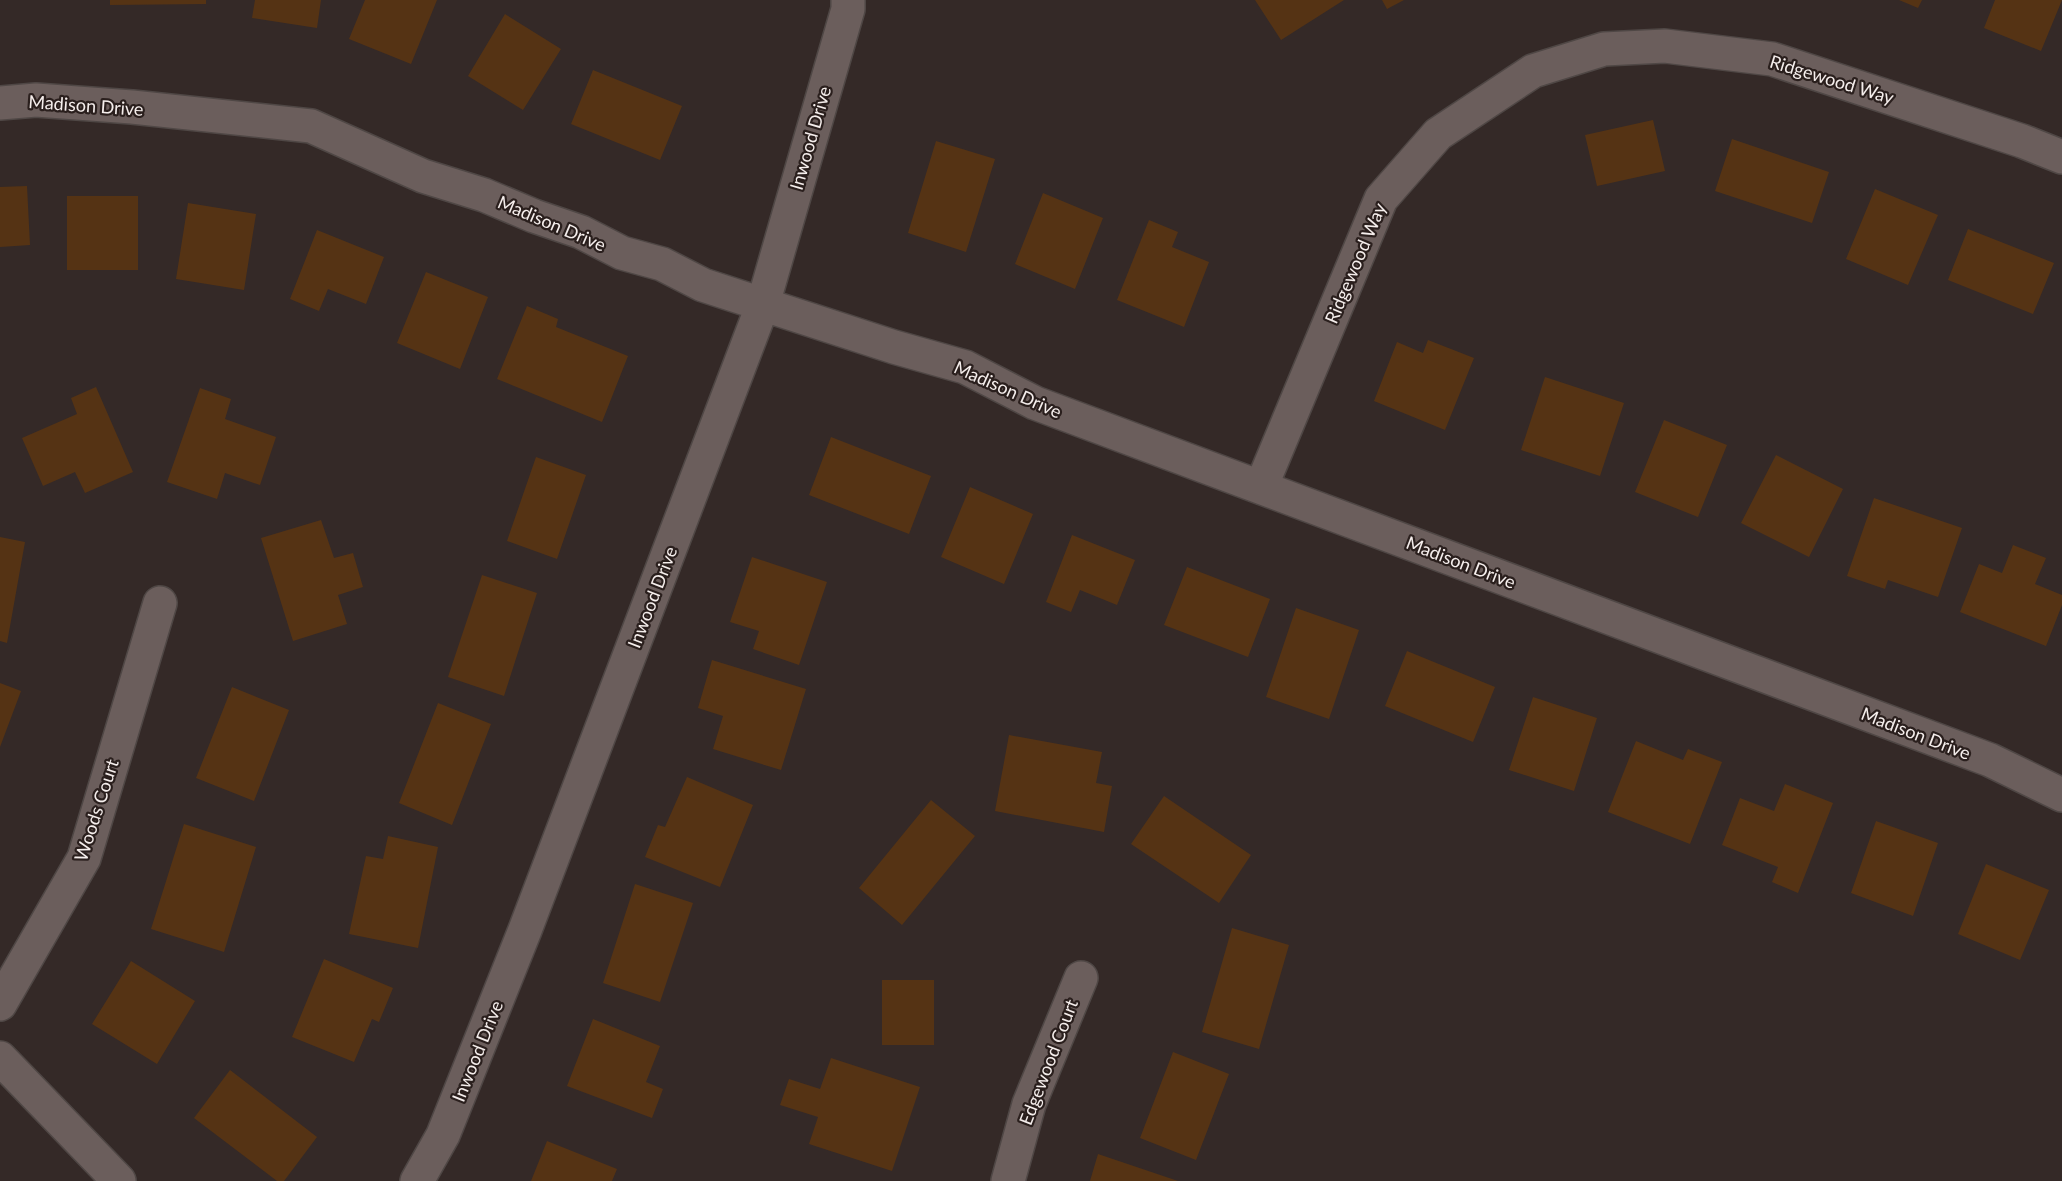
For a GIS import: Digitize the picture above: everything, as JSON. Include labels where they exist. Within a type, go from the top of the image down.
[{"type":"street","name":"Inwood Drive","points":[[417,1181],[443,1135],[525,930],[763,304],[848,9],[848,0]]},
{"type":"street","name":"Ridgewood Way","points":[[1261,487],[1381,199],[1438,134],[1533,71],[1604,50],[1665,46],[1773,59],[2022,141],[2062,157]]},
{"type":"street","name":"Madison Drive","points":[[0,103],[36,100],[132,107],[311,126],[423,176],[484,195],[534,216],[581,232],[622,253],[662,264],[703,285],[894,347],[965,367],[1035,403],[1979,756],[2062,795]]},
{"type":"street","name":"Woods Court","points":[[0,1004],[84,858],[160,603]]},
{"type":"street","name":"Edgewood Court","points":[[1008,1181],[1029,1104],[1081,978]]},
{"type":"street","points":[[0,1058],[118,1181]]},
{"type":"building","points":[[110,0],[206,0],[206,4],[110,5]]},
{"type":"building","points":[[255,0],[321,0],[317,28],[252,18]]},
{"type":"building","points":[[365,0],[437,0],[411,64],[349,39]]},
{"type":"building","points":[[1255,0],[1344,0],[1281,40]]},
{"type":"building","points":[[1382,0],[1404,0],[1387,9]]},
{"type":"building","points":[[1899,0],[1922,0],[1918,8]]},
{"type":"building","points":[[1995,0],[2062,0],[2041,51],[1984,28]]},
{"type":"building","points":[[505,14],[561,49],[523,110],[468,76]]},
{"type":"building","points":[[593,70],[682,106],[660,160],[571,124]]},
{"type":"building","points":[[1653,120],[1665,171],[1597,186],[1585,135]]},
{"type":"building","points":[[1732,139],[1829,172],[1812,223],[1715,191]]},
{"type":"building","points":[[936,141],[995,159],[966,252],[908,233]]},
{"type":"building","points":[[27,186],[30,245],[0,247],[0,187]]},
{"type":"building","points":[[1875,189],[1938,215],[1908,285],[1846,259]]},
{"type":"building","points":[[1043,193],[1103,218],[1075,289],[1015,264]]},
{"type":"building","points":[[67,196],[138,196],[138,270],[67,270]]},
{"type":"building","points":[[188,203],[256,214],[244,290],[176,279]]},
{"type":"building","points":[[1149,220],[1178,232],[1172,247],[1209,262],[1184,327],[1117,300]]},
{"type":"building","points":[[1968,229],[2054,263],[2033,314],[1948,280]]},
{"type":"building","points":[[317,230],[384,257],[366,304],[328,289],[319,311],[290,299]]},
{"type":"building","points":[[426,272],[488,297],[460,369],[397,343]]},
{"type":"building","points":[[527,306],[558,319],[556,327],[628,356],[602,422],[497,379]]},
{"type":"building","points":[[1428,340],[1474,358],[1445,430],[1374,401],[1397,342],[1423,353]]},
{"type":"building","points":[[1545,377],[1624,403],[1600,476],[1521,450]]},
{"type":"building","points":[[96,387],[133,472],[85,493],[75,472],[43,486],[22,438],[77,414],[71,398]]},
{"type":"building","points":[[200,388],[231,399],[225,419],[276,437],[260,485],[225,473],[217,499],[167,482]]},
{"type":"building","points":[[1664,420],[1727,445],[1698,517],[1635,492]]},
{"type":"building","points":[[831,437],[931,476],[909,534],[809,495]]},
{"type":"building","points":[[1776,455],[1843,489],[1809,557],[1741,523]]},
{"type":"building","points":[[536,457],[586,475],[557,559],[507,541]]},
{"type":"building","points":[[970,487],[1033,514],[1004,584],[941,557]]},
{"type":"building","points":[[1874,498],[1962,528],[1938,597],[1888,580],[1885,589],[1847,576]]},
{"type":"building","points":[[321,520],[334,558],[353,553],[363,587],[338,595],[347,624],[293,641],[261,538]]},
{"type":"building","points":[[1072,535],[1135,560],[1117,605],[1080,590],[1071,612],[1046,602]]},
{"type":"building","points":[[0,537],[25,542],[7,643],[0,641]]},
{"type":"building","points":[[2013,545],[2046,558],[2035,584],[2062,595],[2062,605],[2046,646],[1960,612],[1979,564],[2002,573]]},
{"type":"building","points":[[752,557],[827,582],[799,665],[753,649],[759,631],[730,622]]},
{"type":"building","points":[[1187,567],[1270,599],[1248,657],[1164,625]]},
{"type":"building","points":[[482,575],[537,593],[504,696],[448,677]]},
{"type":"building","points":[[1296,608],[1359,630],[1329,719],[1266,697]]},
{"type":"building","points":[[1407,651],[1495,687],[1473,742],[1385,706]]},
{"type":"building","points":[[712,660],[806,689],[781,770],[713,749],[723,716],[698,708]]},
{"type":"building","points":[[0,683],[21,691],[0,747]]},
{"type":"building","points":[[232,687],[289,710],[254,801],[196,778]]},
{"type":"building","points":[[1533,697],[1597,718],[1574,791],[1509,770]]},
{"type":"building","points":[[438,703],[491,724],[452,825],[399,803]]},
{"type":"building","points":[[1009,735],[1102,752],[1096,783],[1112,786],[1104,832],[995,811]]},
{"type":"building","points":[[1636,741],[1683,760],[1688,749],[1722,762],[1690,844],[1608,812]]},
{"type":"building","points":[[687,777],[753,805],[720,887],[645,857],[658,825],[665,827]]},
{"type":"building","points":[[1785,784],[1833,803],[1798,893],[1772,882],[1778,867],[1722,845],[1740,798],[1774,811]]},
{"type":"building","points":[[1164,796],[1251,855],[1219,903],[1131,844]]},
{"type":"building","points":[[931,800],[975,836],[902,925],[859,888]]},
{"type":"building","points":[[1876,821],[1938,843],[1913,916],[1851,893]]},
{"type":"building","points":[[184,824],[256,847],[224,952],[151,929]]},
{"type":"building","points":[[388,836],[438,847],[418,948],[349,934],[366,856],[383,859]]},
{"type":"building","points":[[1986,864],[2049,890],[2020,960],[1958,934]]},
{"type":"building","points":[[635,884],[693,903],[660,1002],[603,983]]},
{"type":"building","points":[[1232,928],[1289,945],[1259,1049],[1202,1032]]},
{"type":"building","points":[[324,959],[393,988],[379,1022],[372,1019],[354,1062],[292,1037]]},
{"type":"building","points":[[131,961],[195,1001],[157,1064],[92,1024]]},
{"type":"building","points":[[882,980],[934,980],[934,1045],[882,1045]]},
{"type":"building","points":[[593,1019],[660,1046],[646,1082],[663,1089],[652,1118],[567,1086]]},
{"type":"building","points":[[1173,1052],[1229,1074],[1196,1160],[1140,1138]]},
{"type":"building","points":[[831,1058],[920,1087],[892,1171],[809,1144],[818,1117],[780,1105],[789,1079],[820,1089]]},
{"type":"building","points":[[230,1070],[317,1137],[284,1181],[277,1181],[194,1118]]},
{"type":"building","points":[[547,1141],[617,1169],[612,1181],[531,1181]]},
{"type":"building","points":[[1098,1154],[1178,1181],[1090,1181]]}]
